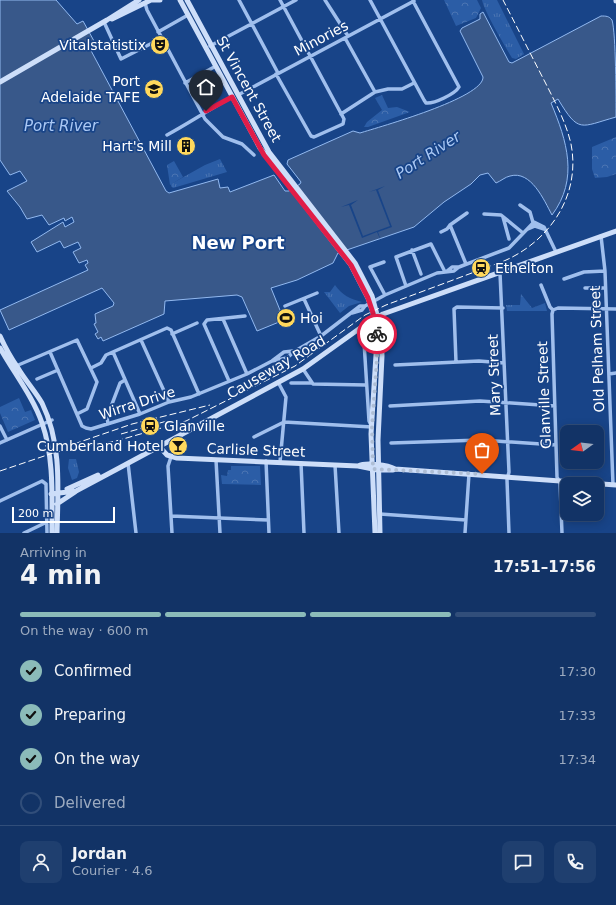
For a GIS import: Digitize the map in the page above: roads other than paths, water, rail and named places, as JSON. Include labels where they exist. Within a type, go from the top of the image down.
[{"type":"main road","points":[[106,21],[116,18],[151,0],[160,0]]},
{"type":"main road","name":"St Vincent Street","points":[[180,0],[235,96],[260,148],[290,189],[347,256]]},
{"type":"main road","name":"St Vincent Street","points":[[187,0],[216,66],[269,152],[347,256]]},
{"type":"main road","points":[[0,82],[106,21],[136,1]]},
{"type":"main road","name":"Causeway Road","points":[[51,494],[76,489],[120,464],[128,462],[278,382],[303,368],[363,326],[383,314],[616,231]]},
{"type":"main road","points":[[347,256],[361,281],[368,298],[379,338],[382,375],[376,467],[375,533]]},
{"type":"main road","points":[[0,336],[42,423],[49,451],[51,494],[49,524],[52,533]]},
{"type":"main road","points":[[379,338],[372,427],[380,514],[380,533]]},
{"type":"main road","points":[[0,348],[36,393],[51,420],[56,450],[58,493],[57,533]]},
{"type":"main road","points":[[158,445],[171,457]]},
{"type":"main road","name":"Carlisle Street","points":[[171,457],[358,466],[361,464],[395,469],[508,476],[614,485]]},
{"type":"main road","points":[[57,473],[61,484],[76,489]]},
{"type":"main road","points":[[58,504],[76,489]]},
{"type":"street","points":[[239,0],[309,134],[314,137],[341,126],[344,122],[280,0]]},
{"type":"street","points":[[208,47],[296,0]]},
{"type":"street","points":[[325,0],[347,37],[375,92]]},
{"type":"street","points":[[370,0],[414,83],[428,104],[456,92],[459,87],[414,0]]},
{"type":"street","name":"Minories","points":[[167,136],[235,96],[414,0]]},
{"type":"street","points":[[143,4],[202,115],[224,138],[242,144],[254,156]]},
{"type":"street","points":[[158,32],[188,15]]},
{"type":"street","points":[[106,21],[121,60],[162,38]]},
{"type":"street","points":[[185,83],[216,66]]},
{"type":"street","points":[[341,114],[375,92],[388,89],[402,89],[414,83]]},
{"type":"street","points":[[520,204],[530,212],[534,224],[541,225],[556,252]]},
{"type":"street","points":[[441,232],[448,229],[450,225],[467,213]]},
{"type":"street","points":[[484,214],[498,214],[503,216],[523,233]]},
{"type":"street","points":[[503,216],[509,239]]},
{"type":"street","name":"Wirra Drive","points":[[50,352],[82,426],[86,428],[108,424],[140,414],[169,402],[199,394],[247,374],[272,361],[287,358],[294,351],[321,336],[352,313],[362,310],[365,306],[385,295],[406,286],[438,276],[445,272],[454,271],[466,264],[509,248],[526,229],[534,224]]},
{"type":"street","points":[[450,225],[466,264]]},
{"type":"street","name":"Old Pelham Street","points":[[600,236],[605,288],[614,485]]},
{"type":"street","points":[[406,286],[396,257],[412,250],[431,244],[445,272]]},
{"type":"street","points":[[412,250],[421,274]]},
{"type":"street","points":[[384,262],[370,267],[385,295]]},
{"type":"street","points":[[564,280],[584,272],[604,271]]},
{"type":"street","name":"Mary Street","points":[[500,273],[508,442],[509,533]]},
{"type":"street","points":[[541,285],[550,307],[553,310],[558,308],[616,309]]},
{"type":"street","points":[[585,288],[605,288]]},
{"type":"street","points":[[285,306],[317,293]]},
{"type":"street","points":[[304,299],[321,336]]},
{"type":"street","points":[[456,362],[455,308],[502,308]]},
{"type":"street","name":"Glanville Street","points":[[553,310],[556,446],[562,533]]},
{"type":"street","points":[[229,381],[204,324],[207,320],[245,316]]},
{"type":"street","points":[[223,318],[247,374]]},
{"type":"street","points":[[172,334],[197,323]]},
{"type":"street","points":[[254,437],[284,422],[372,427],[369,421],[366,385],[365,334],[363,326]]},
{"type":"street","points":[[91,368],[101,363],[103,358],[113,352],[167,328],[172,334],[199,394]]},
{"type":"street","points":[[14,367],[77,340],[97,384],[87,409],[77,414]]},
{"type":"street","points":[[141,340],[169,402]]},
{"type":"street","points":[[113,352],[140,414]]},
{"type":"street","points":[[395,365],[456,362],[504,363]]},
{"type":"street","points":[[303,368],[312,383]]},
{"type":"street","points":[[38,379],[58,370]]},
{"type":"street","points":[[609,374],[616,373]]},
{"type":"street","points":[[108,424],[107,417],[120,383],[125,380]]},
{"type":"street","points":[[278,382],[286,395],[280,462]]},
{"type":"street","points":[[291,383],[366,385]]},
{"type":"street","points":[[390,406],[480,401],[555,406]]},
{"type":"street","points":[[0,443],[6,438],[51,420]]},
{"type":"street","points":[[0,426],[6,438]]},
{"type":"street","points":[[611,430],[616,429]]},
{"type":"street","points":[[391,444],[481,440],[556,446]]},
{"type":"street","points":[[171,457],[168,466],[172,533]]},
{"type":"street","points":[[216,460],[220,533]]},
{"type":"street","points":[[266,461],[269,533]]},
{"type":"street","points":[[128,462],[136,533]]},
{"type":"street","points":[[301,463],[304,533]]},
{"type":"street","points":[[335,465],[339,533]]},
{"type":"street","points":[[465,533],[469,474]]},
{"type":"street","points":[[47,533],[49,524],[46,484],[50,480]]},
{"type":"street","points":[[0,501],[41,481],[44,481],[46,484]]},
{"type":"street","points":[[380,514],[466,520]]},
{"type":"street","points":[[171,516],[268,520]]},
{"type":"street","points":[[24,533],[49,524]]},
{"type":"water","name":"Port River","points":[[0,0],[56,0],[77,24],[83,21],[94,41],[88,45],[166,191],[169,193],[218,179],[220,188],[228,187],[230,192],[274,175],[285,191],[289,191],[301,182],[287,164],[288,160],[353,131],[360,133],[408,118],[429,111],[467,94],[479,85],[483,77],[460,31],[462,28],[480,19],[480,14],[483,12],[509,62],[512,63],[601,16],[610,18],[612,20],[613,27],[616,67],[616,117],[587,125],[581,125],[576,123],[571,118],[558,99],[551,103],[562,131],[568,160],[568,174],[565,188],[552,215],[541,194],[524,177],[518,175],[510,176],[496,183],[488,173],[480,175],[471,184],[444,202],[414,227],[338,253],[333,263],[297,280],[271,288],[284,320],[257,331],[242,297],[237,295],[165,301],[164,314],[103,341],[101,337],[98,339],[95,334],[98,332],[94,324],[96,323],[95,314],[113,306],[114,303],[102,288],[9,330],[0,310],[88,270],[85,265],[88,263],[87,260],[79,263],[73,252],[81,248],[78,242],[64,248],[60,241],[37,252],[31,242],[63,222],[65,227],[74,222],[72,217],[65,221],[64,218],[49,225],[42,215],[27,219],[20,207],[7,191],[27,181],[20,171],[10,175],[0,160]]},
{"type":"railway","points":[[0,471],[56,452],[116,441],[186,421],[295,366],[365,315],[386,305],[504,261],[520,252],[548,229],[566,198],[571,181],[573,163],[571,144],[556,105],[503,0]]},
{"type":"railway","points":[[74,444],[132,424],[210,405]]},
{"type":"railway","points":[[121,434],[167,421]]},
{"type":"place","name":"Vitalstatistix","points":[[160,45]]},
{"type":"place","name":"Port Adelaide TAFE","points":[[154,89]]},
{"type":"place","name":"Hart's Mill","points":[[186,146]]},
{"type":"place","name":"Ethelton","points":[[481,268]]},
{"type":"place","name":"Hoi","points":[[286,318]]},
{"type":"place","name":"Glanville","points":[[150,426]]},
{"type":"place","name":"Cumberland Hotel","points":[[178,446]]},
{"type":"district","name":"New Port","points":[[238,242]]}]
